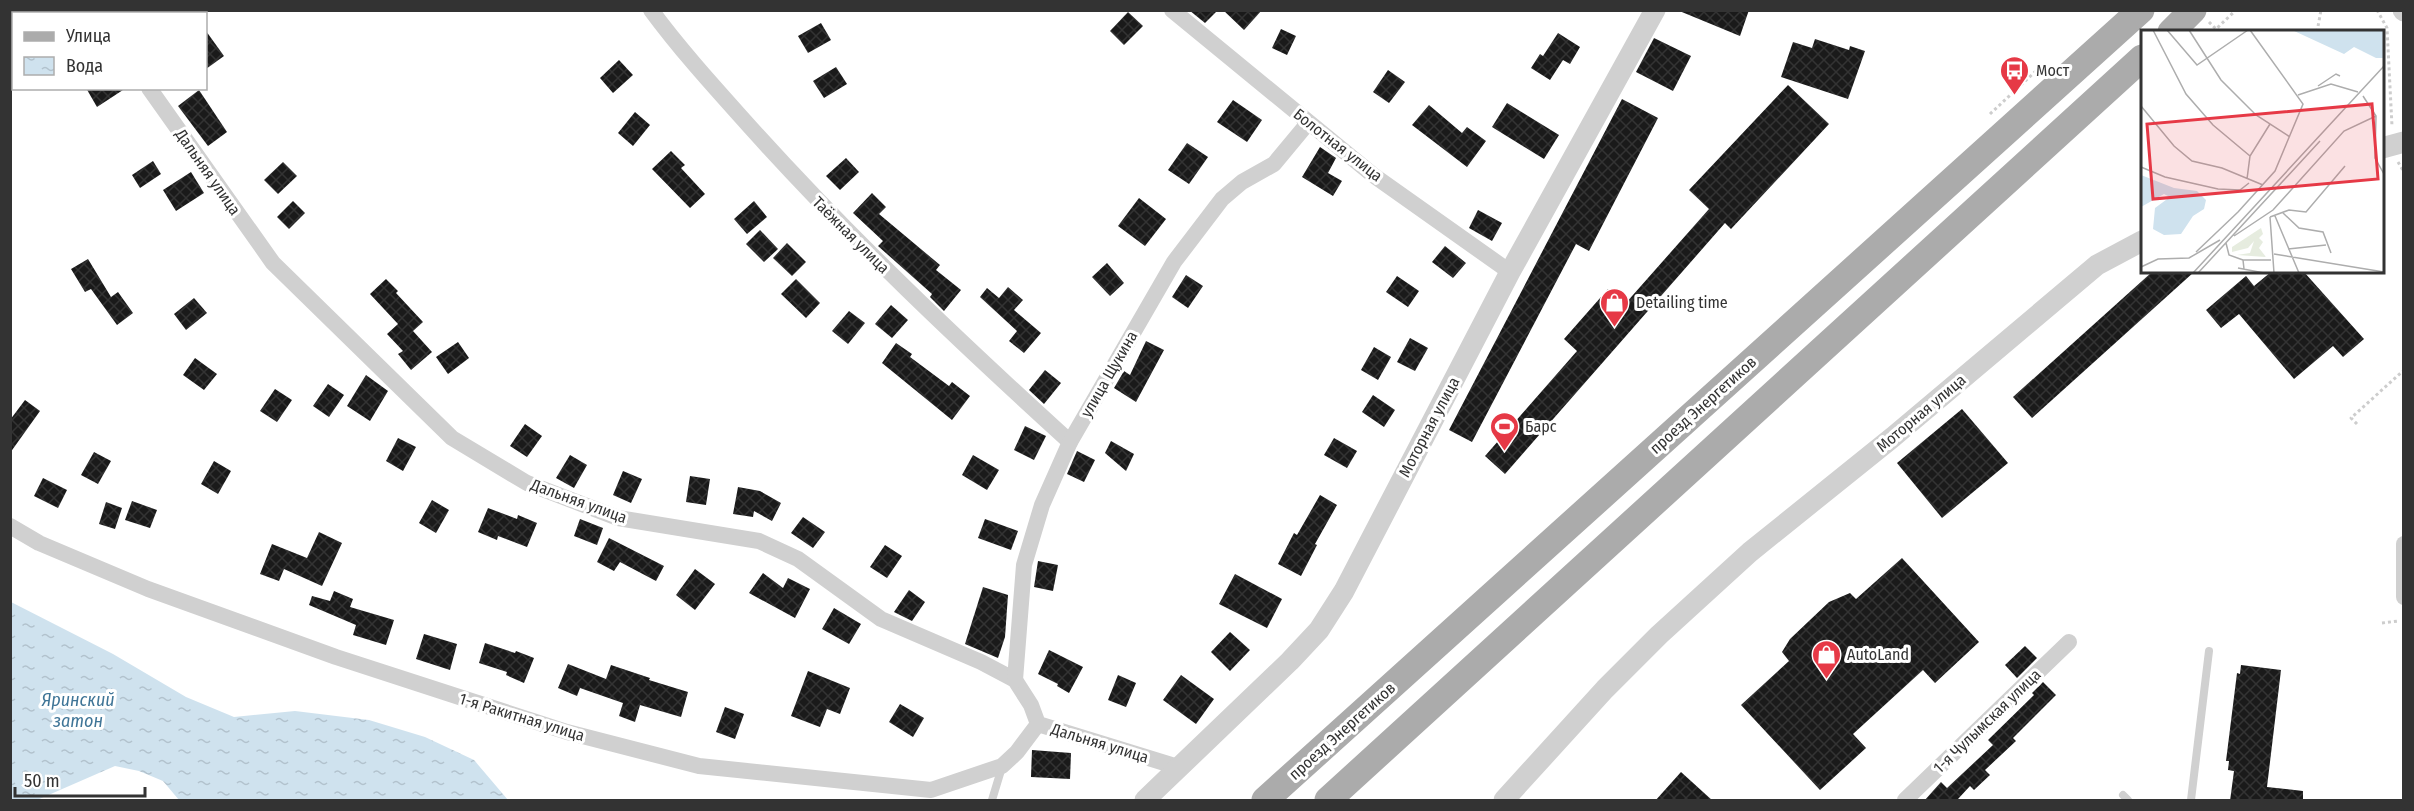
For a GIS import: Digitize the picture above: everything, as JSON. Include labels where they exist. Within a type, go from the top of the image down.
[{"type":"main road","name":"проезд Энергетиков","points":[[1265,801],[2141,10]]},
{"type":"main road","points":[[2173,30],[2193,10]]},
{"type":"main road","points":[[1328,801],[2141,59]]},
{"type":"street","name":"Таёжная улица","points":[[651,10],[707,79],[813,197],[959,341],[1070,442]]},
{"type":"street","name":"Болотная улица","points":[[1172,10],[1373,175],[1510,272]]},
{"type":"street","name":"Моторная улица","points":[[1145,801],[1319,630],[1344,591],[1510,272],[1655,10]]},
{"type":"street","name":"Дальняя улица","points":[[150,90],[273,263],[452,438],[527,483],[618,518],[759,541],[798,559],[881,620],[981,662],[1015,680],[1031,705],[1038,724],[1181,768]]},
{"type":"street","name":"улица Щукина","points":[[1015,680],[1024,566],[1042,505],[1070,442],[1174,262],[1222,199],[1242,182],[1274,164],[1308,123]]},
{"type":"street","name":"Моторная улица","points":[[1504,801],[1605,688],[1750,552],[1893,437],[2097,265],[2141,242]]},
{"type":"street","name":"1-я Ракитная улица","points":[[10,526],[39,543],[148,589],[336,657],[567,732],[699,766],[930,790],[1002,766],[1017,752],[1038,724]]},
{"type":"street","points":[[2403,544],[2403,597]]},
{"type":"street","name":"1-я Чулымская улица","points":[[1905,801],[2069,642]]},
{"type":"lane","points":[[2191,801],[2209,651]]},
{"type":"lane","points":[[992,801],[1002,766]]},
{"type":"path","points":[[2216,29],[2236,10]]},
{"type":"path","points":[[2317,30],[2321,10]]},
{"type":"path","points":[[2378,10],[2387,28],[2393,144],[2403,172]]},
{"type":"path","points":[[2357,424],[2351,418],[2403,370]]},
{"type":"path","points":[[2382,623],[2398,621]]},
{"type":"water","name":"Яринский затон","points":[[11,602],[113,654],[186,697],[234,717],[295,711],[369,720],[425,737],[474,760],[508,800],[179,800],[163,781],[139,771],[115,766],[37,800],[11,800]]},
{"type":"building","points":[[1189,10],[1218,10],[1205,23]]},
{"type":"building","points":[[1223,10],[1262,10],[1244,30]]},
{"type":"building","points":[[1677,10],[1749,10],[1740,36]]},
{"type":"building","points":[[1128,12],[1143,26],[1124,45],[1110,31]]},
{"type":"building","points":[[821,23],[831,40],[808,53],[798,36]]},
{"type":"building","points":[[1281,29],[1296,36],[1287,55],[1272,48]]},
{"type":"building","points":[[207,32],[224,56],[207,68]]},
{"type":"building","points":[[1558,33],[1580,47],[1570,64],[1563,60],[1550,80],[1531,68],[1540,54],[1543,56]]},
{"type":"building","points":[[1654,38],[1691,56],[1673,91],[1636,72]]},
{"type":"building","points":[[1815,39],[1849,50],[1850,46],[1865,51],[1848,99],[1781,77],[1793,42],[1812,48]]},
{"type":"building","points":[[619,60],[633,75],[613,93],[600,78]]},
{"type":"building","points":[[836,67],[847,84],[824,98],[813,81]]},
{"type":"building","points":[[1388,70],[1405,82],[1389,103],[1373,92]]},
{"type":"building","points":[[1788,85],[1829,124],[1731,229],[1725,223],[1505,474],[1485,456],[1577,351],[1564,339],[1608,289],[1625,304],[1709,209],[1689,190]]},
{"type":"building","points":[[87,90],[123,90],[97,107]]},
{"type":"building","points":[[199,90],[227,132],[208,146],[178,106]]},
{"type":"building","points":[[1622,99],[1658,118],[1589,251],[1576,244],[1472,442],[1449,430]]},
{"type":"building","points":[[1233,100],[1262,120],[1247,142],[1217,122]]},
{"type":"building","points":[[1507,103],[1559,135],[1544,159],[1492,127]]},
{"type":"building","points":[[1429,105],[1462,133],[1467,127],[1486,141],[1467,167],[1412,125]]},
{"type":"building","points":[[635,112],[650,125],[633,146],[618,133]]},
{"type":"building","points":[[1187,143],[1208,157],[1189,184],[1168,170]]},
{"type":"building","points":[[1320,147],[1336,158],[1328,173],[1342,181],[1333,196],[1302,177]]},
{"type":"building","points":[[671,151],[685,165],[681,168],[705,194],[690,208],[652,169]]},
{"type":"building","points":[[846,158],[859,172],[840,190],[826,176]]},
{"type":"building","points":[[153,161],[161,174],[140,188],[132,175]]},
{"type":"building","points":[[283,162],[297,176],[278,194],[264,180]]},
{"type":"building","points":[[191,172],[204,193],[176,211],[163,190]]},
{"type":"building","points":[[872,193],[886,207],[879,214],[940,265],[936,270],[961,290],[944,311],[930,297],[932,294],[878,246],[883,241],[853,213]]},
{"type":"building","points":[[1139,198],[1166,219],[1145,246],[1118,226]]},
{"type":"building","points":[[293,201],[305,213],[289,229],[277,217]]},
{"type":"building","points":[[754,201],[767,217],[747,234],[734,219]]},
{"type":"building","points":[[1478,210],[1502,223],[1492,241],[1469,228]]},
{"type":"building","points":[[760,230],[778,249],[764,262],[746,244]]},
{"type":"building","points":[[787,243],[806,262],[792,276],[773,258]]},
{"type":"building","points":[[1445,246],[1466,263],[1453,278],[1432,262]]},
{"type":"building","points":[[88,259],[111,297],[118,292],[133,313],[117,325],[91,289],[85,292],[71,269]]},
{"type":"building","points":[[1107,263],[1124,283],[1110,296],[1092,277]]},
{"type":"building","points":[[2151,273],[2193,273],[2032,418],[2013,397]]},
{"type":"building","points":[[2270,273],[2305,273],[2364,339],[2343,357],[2333,346],[2294,379],[2239,314],[2221,328],[2206,310],[2246,276],[2254,286]]},
{"type":"building","points":[[1186,275],[1203,286],[1188,308],[1172,297]]},
{"type":"building","points":[[1397,276],[1419,291],[1408,307],[1386,292]]},
{"type":"building","points":[[386,279],[423,322],[413,331],[432,352],[411,370],[398,354],[403,351],[387,334],[398,324],[370,294]]},
{"type":"building","points":[[796,279],[820,303],[806,318],[781,294]]},
{"type":"building","points":[[1008,287],[1023,300],[1014,310],[1041,333],[1024,353],[1009,341],[1017,331],[980,297],[987,288],[999,298]]},
{"type":"building","points":[[194,298],[207,313],[186,330],[174,314]]},
{"type":"building","points":[[891,305],[908,320],[892,338],[875,324]]},
{"type":"building","points":[[849,311],[865,323],[848,344],[832,331]]},
{"type":"building","points":[[1410,338],[1428,348],[1415,371],[1397,362]]},
{"type":"building","points":[[1146,341],[1164,350],[1136,402],[1114,388],[1124,371],[1130,375]]},
{"type":"building","points":[[458,342],[469,358],[448,374],[436,357]]},
{"type":"building","points":[[896,343],[912,354],[910,357],[949,386],[952,382],[970,396],[952,420],[882,363]]},
{"type":"building","points":[[1374,347],[1391,357],[1378,380],[1361,370]]},
{"type":"building","points":[[195,358],[217,374],[204,390],[183,375]]},
{"type":"building","points":[[1045,370],[1061,383],[1044,404],[1029,390]]},
{"type":"building","points":[[366,375],[388,391],[370,421],[347,406]]},
{"type":"building","points":[[328,384],[344,395],[329,417],[313,406]]},
{"type":"building","points":[[275,389],[292,400],[277,422],[260,411]]},
{"type":"building","points":[[1373,395],[1395,410],[1384,427],[1362,412]]},
{"type":"building","points":[[25,400],[40,411],[10,453],[10,420]]},
{"type":"building","points":[[1962,409],[2008,463],[1942,518],[1897,463]]},
{"type":"building","points":[[525,424],[542,436],[527,457],[510,446]]},
{"type":"building","points":[[1025,426],[1046,436],[1034,460],[1014,450]]},
{"type":"building","points":[[398,438],[416,447],[403,471],[386,461]]},
{"type":"building","points":[[1334,438],[1357,451],[1347,468],[1324,455]]},
{"type":"building","points":[[1111,441],[1134,454],[1126,471],[1105,453]]},
{"type":"building","points":[[1077,451],[1095,460],[1084,482],[1067,474]]},
{"type":"building","points":[[94,452],[111,461],[98,484],[81,475]]},
{"type":"building","points":[[570,455],[587,465],[574,488],[556,478]]},
{"type":"building","points":[[973,455],[999,470],[987,490],[962,475]]},
{"type":"building","points":[[214,461],[231,471],[218,494],[201,484]]},
{"type":"building","points":[[623,471],[642,479],[631,503],[613,495]]},
{"type":"building","points":[[690,476],[710,479],[706,505],[686,502]]},
{"type":"building","points":[[43,478],[67,490],[58,508],[34,496]]},
{"type":"building","points":[[738,487],[760,491],[781,503],[772,521],[754,511],[753,517],[733,514]]},
{"type":"building","points":[[1320,495],[1337,505],[1315,544],[1317,545],[1301,576],[1278,564],[1294,533],[1297,535]]},
{"type":"building","points":[[432,500],[449,510],[436,533],[419,523]]},
{"type":"building","points":[[132,501],[157,510],[150,528],[125,520]]},
{"type":"building","points":[[106,502],[122,508],[115,529],[99,524]]},
{"type":"building","points":[[488,508],[517,519],[518,515],[537,523],[527,547],[498,536],[497,540],[478,532]]},
{"type":"building","points":[[803,517],[825,532],[813,548],[791,533]]},
{"type":"building","points":[[580,519],[603,528],[597,545],[574,536]]},
{"type":"building","points":[[985,519],[1018,531],[1011,550],[978,538]]},
{"type":"building","points":[[319,532],[342,543],[322,586],[284,569],[279,581],[260,574],[272,544],[307,558]]},
{"type":"building","points":[[609,538],[664,566],[656,581],[620,562],[614,571],[597,562]]},
{"type":"building","points":[[885,545],[902,556],[887,578],[870,567]]},
{"type":"building","points":[[1902,558],[1979,642],[1935,683],[1923,670],[1853,734],[1866,748],[1820,790],[1741,705],[1789,661],[1782,652],[1790,639],[1829,602],[1850,593],[1856,599]]},
{"type":"building","points":[[1038,561],[1058,565],[1053,591],[1034,587]]},
{"type":"building","points":[[695,569],[715,584],[695,610],[676,595]]},
{"type":"building","points":[[763,573],[783,588],[788,578],[810,589],[795,618],[749,593]]},
{"type":"building","points":[[1235,574],[1282,599],[1267,628],[1219,604]]},
{"type":"building","points":[[983,587],[1008,595],[1005,637],[998,658],[965,644]]},
{"type":"building","points":[[909,590],[925,602],[912,621],[894,612]]},
{"type":"building","points":[[334,591],[353,599],[350,607],[394,620],[386,645],[353,635],[356,625],[309,605],[312,596],[330,601]]},
{"type":"building","points":[[834,608],[861,624],[849,644],[822,629]]},
{"type":"building","points":[[1230,632],[1250,650],[1230,671],[1211,652]]},
{"type":"building","points":[[424,634],[457,644],[450,670],[416,659]]},
{"type":"building","points":[[485,643],[534,658],[524,683],[506,675],[507,672],[479,663]]},
{"type":"building","points":[[2025,646],[2037,658],[2017,678],[2005,665]]},
{"type":"building","points":[[1049,650],[1083,667],[1069,693],[1057,686],[1058,684],[1038,674]]},
{"type":"building","points":[[568,664],[606,679],[611,665],[688,692],[681,717],[640,705],[635,722],[619,716],[623,703],[580,688],[577,696],[558,688]]},
{"type":"building","points":[[2241,665],[2281,670],[2267,787],[2303,791],[2303,801],[2230,801],[2234,771],[2228,770],[2229,761],[2226,761],[2237,673],[2240,674]]},
{"type":"building","points":[[808,671],[850,688],[840,714],[827,709],[820,727],[791,716]]},
{"type":"building","points":[[1118,675],[1136,683],[1126,707],[1108,700]]},
{"type":"building","points":[[1181,675],[1214,699],[1196,724],[1163,700]]},
{"type":"building","points":[[2043,682],[2056,695],[2013,738],[2016,741],[1985,770],[1990,775],[1974,790],[1970,786],[1958,799],[1960,801],[1924,801],[1941,782],[1947,788],[1993,745],[1988,740],[2034,695],[2032,693]]},
{"type":"building","points":[[900,704],[924,718],[913,737],[889,722]]},
{"type":"building","points":[[725,707],[744,714],[735,739],[716,732]]},
{"type":"building","points":[[1032,750],[1071,753],[1070,779],[1031,777]]},
{"type":"building","points":[[1681,772],[1713,801],[1655,801]]},
{"type":"place","name":"Мост","points":[[2015,96]]},
{"type":"place","name":"Detailing time","points":[[1615,328]]},
{"type":"place","name":"Барс","points":[[1504,452]]},
{"type":"place","name":"AutoLand","points":[[1826,680]]}]
